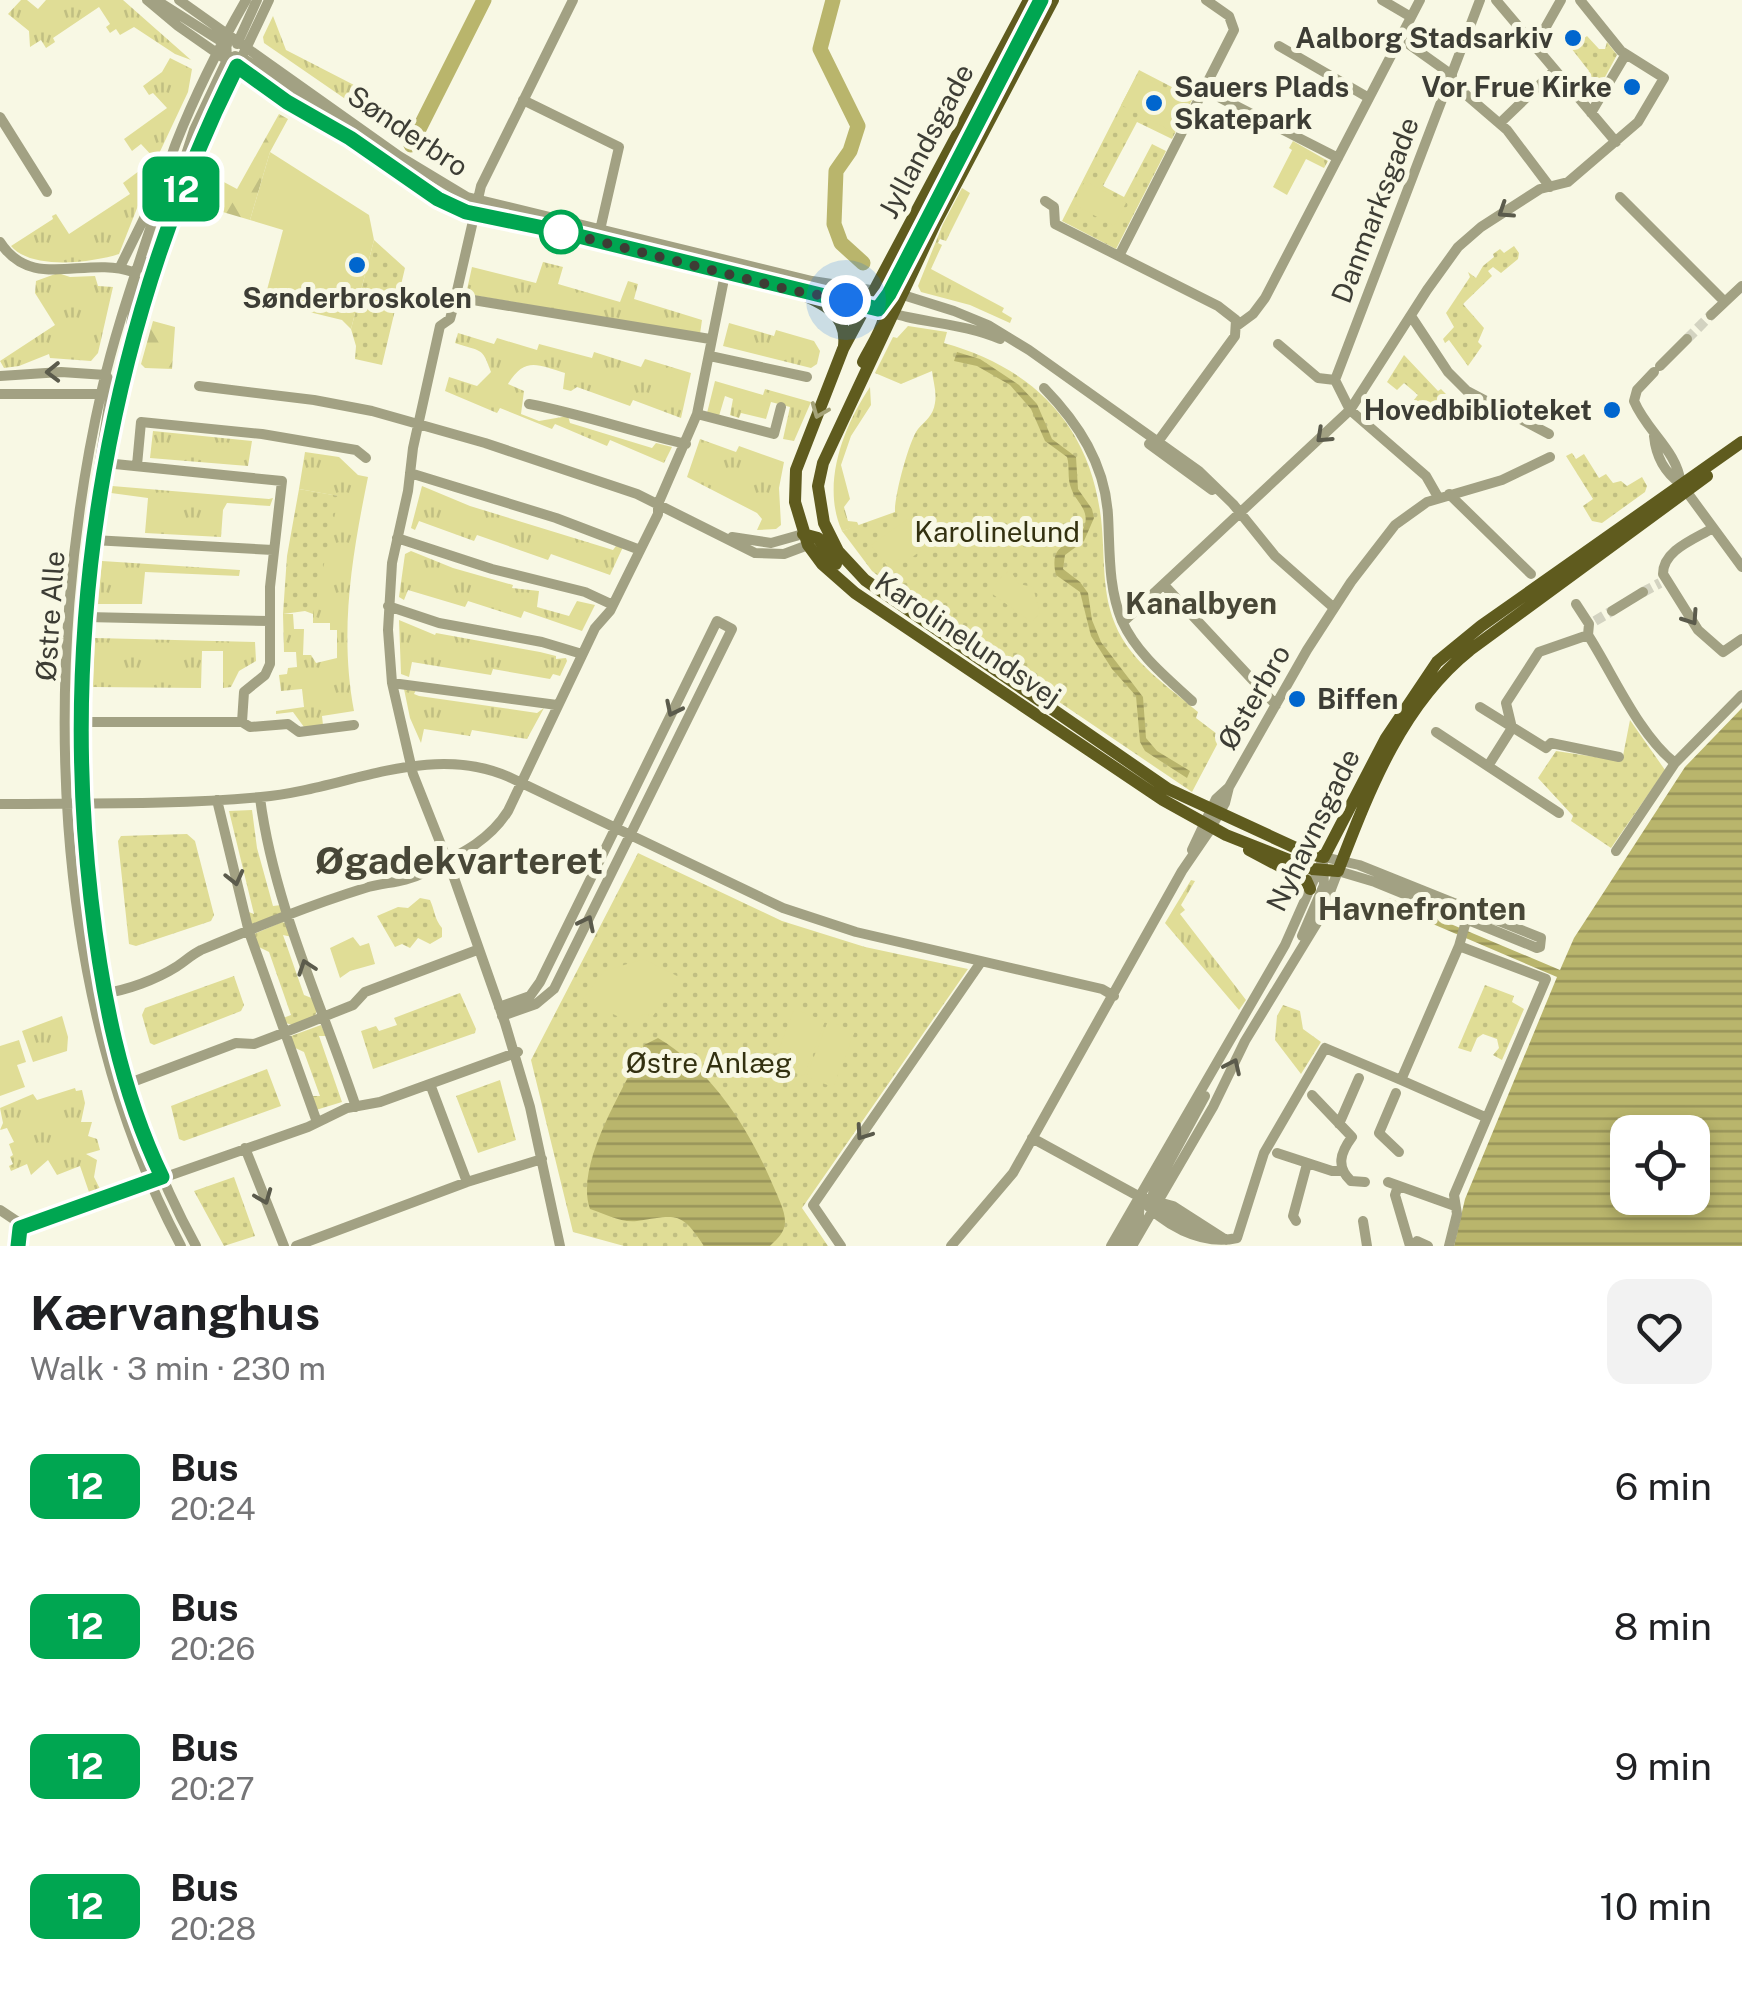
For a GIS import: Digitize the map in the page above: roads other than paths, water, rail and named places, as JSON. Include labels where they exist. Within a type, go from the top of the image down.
[{"type":"main road","name":"Jyllandsgade","points":[[885,304],[928,195],[1029,0]]},
{"type":"main road","name":"Jyllandsgade","points":[[866,306],[885,304],[903,295],[935,224],[1054,0]]},
{"type":"main road","points":[[790,290],[835,313],[844,333],[843,349]]},
{"type":"main road","name":"Karolinelundsvej","points":[[885,304],[818,486],[824,523],[835,547],[854,570],[910,614],[1211,818],[1226,835],[1329,864]]},
{"type":"main road","points":[[866,306],[843,349],[796,470],[795,502],[810,539],[857,583],[910,614]]},
{"type":"main road","name":"Nyhavnsgade","points":[[1329,864],[1387,755],[1441,676],[1742,442]]},
{"type":"main road","name":"Nyhavnsgade","points":[[1329,864],[1363,780],[1403,710],[1437,662],[1684,488],[1742,452]]},
{"type":"main road","points":[[810,539],[824,523]]},
{"type":"main road","name":"Karolinelundsvej","points":[[810,539],[822,564],[856,594],[1146,789],[1329,864]]},
{"type":"main road","points":[[1226,835],[1306,880],[1310,889]]},
{"type":"street","name":"Sønderbro","points":[[147,0],[364,130],[435,179],[478,199],[885,304]]},
{"type":"street","points":[[156,0],[233,50],[257,0]]},
{"type":"street","name":"Sønderbro","points":[[179,0],[304,112],[350,138],[438,199],[474,215],[558,231],[790,290],[818,292],[866,306],[885,304]]},
{"type":"street","name":"Østre Alle","points":[[196,1246],[162,1177],[127,1084],[104,994],[88,877],[84,802],[86,617],[93,540],[128,356],[167,225],[233,50],[246,0]]},
{"type":"street","name":"Østre Alle","points":[[106,375],[176,143],[210,71],[233,50],[268,0]]},
{"type":"street","points":[[563,1246],[547,1152],[517,1053],[412,766],[392,682],[388,606],[418,424],[440,326],[450,319],[456,297],[482,184],[573,0]]},
{"type":"street","points":[[1119,256],[1232,34],[1233,22],[1227,13],[1206,0]]},
{"type":"street","points":[[1382,0],[1412,17]]},
{"type":"street","points":[[1156,445],[1235,336],[1238,325],[1260,305],[1420,0]]},
{"type":"street","name":"Danmarksgade","points":[[1335,380],[1480,0]]},
{"type":"street","points":[[1496,0],[1616,142]]},
{"type":"street","points":[[1535,46],[1561,0]]},
{"type":"street","points":[[1123,622],[1237,509],[1350,410],[1443,266],[1469,237],[1540,189],[1568,182],[1638,122],[1664,78],[1626,54],[1580,0]]},
{"type":"street","points":[[1400,38],[1500,124],[1550,187]]},
{"type":"street","points":[[1279,46],[1369,98]]},
{"type":"street","points":[[1591,113],[1626,54]]},
{"type":"street","points":[[1500,124],[1555,70]]},
{"type":"street","points":[[1203,89],[1338,158]]},
{"type":"street","points":[[524,100],[619,147],[600,230]]},
{"type":"street","points":[[0,117],[47,192]]},
{"type":"street","points":[[120,267],[166,176]]},
{"type":"street","points":[[1620,197],[1724,301]]},
{"type":"street","points":[[1045,201],[1054,207],[1055,224],[1230,314],[1238,325]]},
{"type":"street","points":[[0,242],[10,257],[26,266],[120,267],[134,272]]},
{"type":"street","points":[[134,272],[157,256]]},
{"type":"street","points":[[128,356],[137,288],[134,272]]},
{"type":"street","points":[[104,994],[174,969],[196,952],[370,886],[390,885],[474,847],[492,833],[508,811],[596,625],[614,604],[658,514],[658,504],[696,414],[725,274]]},
{"type":"street","points":[[1711,314],[1742,286]]},
{"type":"street","points":[[885,304],[903,295],[966,316],[1010,337],[1237,509],[1275,556],[1334,608]]},
{"type":"street","points":[[456,297],[710,339]]},
{"type":"street","points":[[885,304],[1010,344],[1156,445]]},
{"type":"street","points":[[1411,316],[1455,381],[1490,404],[1550,434]]},
{"type":"street","points":[[1687,338],[1634,397],[1656,441],[1680,469],[1684,488],[1742,567]]},
{"type":"street","points":[[1278,344],[1318,378],[1335,380],[1350,410],[1531,574]]},
{"type":"street","points":[[710,356],[807,377]]},
{"type":"street","points":[[0,376],[62,372],[106,375],[111,382],[106,394],[97,473],[98,513]]},
{"type":"street","points":[[0,394],[106,394],[122,382]]},
{"type":"street","points":[[199,386],[314,400],[418,424],[546,461],[658,504],[756,553],[784,554],[810,539]]},
{"type":"street","points":[[1044,388],[1070,414],[1101,476],[1108,510],[1110,570],[1123,622],[1147,659],[1192,701]]},
{"type":"street","name":"Østre Alle","points":[[106,394],[79,528],[70,616],[68,802],[79,919],[96,1022],[117,1098],[148,1181],[181,1246]]},
{"type":"street","points":[[529,404],[686,444]]},
{"type":"street","points":[[696,414],[774,434],[781,407]]},
{"type":"street","points":[[137,466],[140,422],[278,436],[356,450],[366,458]]},
{"type":"street","name":"Østerbro","points":[[951,1246],[1008,1179],[1276,705],[1334,608],[1395,525],[1413,510],[1443,496],[1502,480],[1550,457]]},
{"type":"street","points":[[106,463],[278,479],[284,485],[273,550],[270,664],[265,675],[244,692],[242,722]]},
{"type":"street","points":[[410,473],[640,550]]},
{"type":"street","points":[[1714,528],[1667,558],[1663,581],[1698,630],[1723,652],[1742,639]]},
{"type":"street","points":[[397,538],[585,592],[614,604]]},
{"type":"street","points":[[93,540],[273,550]]},
{"type":"street","points":[[1164,584],[1276,705]]},
{"type":"street","points":[[1612,611],[1643,592]]},
{"type":"street","points":[[1576,604],[1661,752],[1675,762]]},
{"type":"street","points":[[388,606],[439,623],[542,642],[582,654]]},
{"type":"street","points":[[86,617],[269,621]]},
{"type":"street","points":[[717,621],[732,629],[554,989],[536,1004],[503,1010],[530,996],[540,982],[717,621]]},
{"type":"street","points":[[1488,766],[1512,728],[1506,703],[1539,652],[1591,627]]},
{"type":"street","points":[[392,682],[556,705]]},
{"type":"street","points":[[1616,851],[1675,762],[1742,695]]},
{"type":"street","points":[[1480,707],[1546,748],[1550,743],[1619,757]]},
{"type":"street","points":[[82,722],[242,722],[250,727],[288,724],[299,732],[354,725]]},
{"type":"street","points":[[1436,732],[1559,812]]},
{"type":"street","points":[[0,804],[260,798],[337,785],[412,766],[439,762],[472,765],[521,782],[783,908],[856,932],[1111,994]]},
{"type":"street","points":[[260,798],[268,849],[289,917],[356,1107]]},
{"type":"street","points":[[217,800],[249,932],[317,1122]]},
{"type":"street","points":[[1329,864],[1375,882],[1468,914],[1543,941],[1537,948],[1468,914]]},
{"type":"street","name":"Nyhavnsgade","points":[[1132,1246],[1218,1062],[1285,945],[1310,889],[1329,864]]},
{"type":"street","name":"Nyhavnsgade","points":[[1111,1246],[1148,1206],[1285,974],[1320,897],[1329,864]]},
{"type":"street","points":[[467,912],[477,950],[503,1010]]},
{"type":"street","points":[[1401,1080],[1459,946],[1468,914]]},
{"type":"street","points":[[1449,1246],[1454,1195],[1546,979],[1459,946]]},
{"type":"street","points":[[127,1084],[236,1042],[254,1044],[354,1005],[366,992],[477,950]]},
{"type":"street","points":[[841,1246],[814,1205],[979,964]]},
{"type":"street","points":[[1032,1138],[1193,1236],[1231,1242],[1241,1232],[1264,1152],[1325,1048],[1485,1117]]},
{"type":"street","points":[[20,1228],[517,1053]]},
{"type":"street","points":[[517,1053],[563,1246]]},
{"type":"street","points":[[1336,1121],[1359,1078]]},
{"type":"street","points":[[430,1084],[467,1182]]},
{"type":"street","points":[[1396,1093],[1379,1133],[1399,1152]]},
{"type":"street","points":[[1312,1095],[1352,1137],[1341,1160],[1342,1170],[1351,1181],[1365,1182]]},
{"type":"street","points":[[245,1148],[284,1246]]},
{"type":"street","points":[[1277,1152],[1332,1171],[1342,1170]]},
{"type":"street","points":[[296,1246],[467,1182],[542,1159]]},
{"type":"street","points":[[1296,1221],[1308,1164]]},
{"type":"street","points":[[1428,1246],[1417,1241],[1412,1246],[1393,1184],[1455,1206]]},
{"type":"street","points":[[1148,1206],[1231,1242]]},
{"type":"street","points":[[1148,1206],[1206,1225],[1231,1242]]},
{"type":"street","points":[[1121,1246],[1148,1206]]},
{"type":"street","points":[[0,1210],[14,1216],[20,1228],[18,1246]]},
{"type":"street","points":[[1363,1221],[1367,1246]]},
{"type":"waterway","points":[[411,145],[484,0]]},
{"type":"waterway","points":[[833,0],[820,49],[858,126],[850,151],[836,171],[834,224],[841,243],[863,263]]},
{"type":"tunnel","points":[[1687,339],[1711,315]]},
{"type":"tunnel","points":[[1643,592],[1660,583]]},
{"type":"tunnel","points":[[1595,621],[1612,611]]},
{"type":"place","name":"Aalborg Stadsarkiv","points":[[1573,38]]},
{"type":"place","name":"Vor Frue Kirke","points":[[1632,87]]},
{"type":"place","name":"Sauers Plads Skatepark","points":[[1154,103]]},
{"type":"place","name":"Sønderbroskolen","points":[[357,265]]},
{"type":"place","name":"Hovedbiblioteket","points":[[1612,410]]},
{"type":"place","name":"Biffen","points":[[1297,699]]},
{"type":"district","name":"Kanalbyen","points":[[1201,604]]},
{"type":"district","name":"Øgadekvarteret","points":[[459,861]]},
{"type":"district","name":"Havnefronten","points":[[1422,909]]},
{"type":"park label","name":"Karolinelund","points":[[997,532]]},
{"type":"park label","name":"Østre Anlæg","points":[[709,1063]]}]
